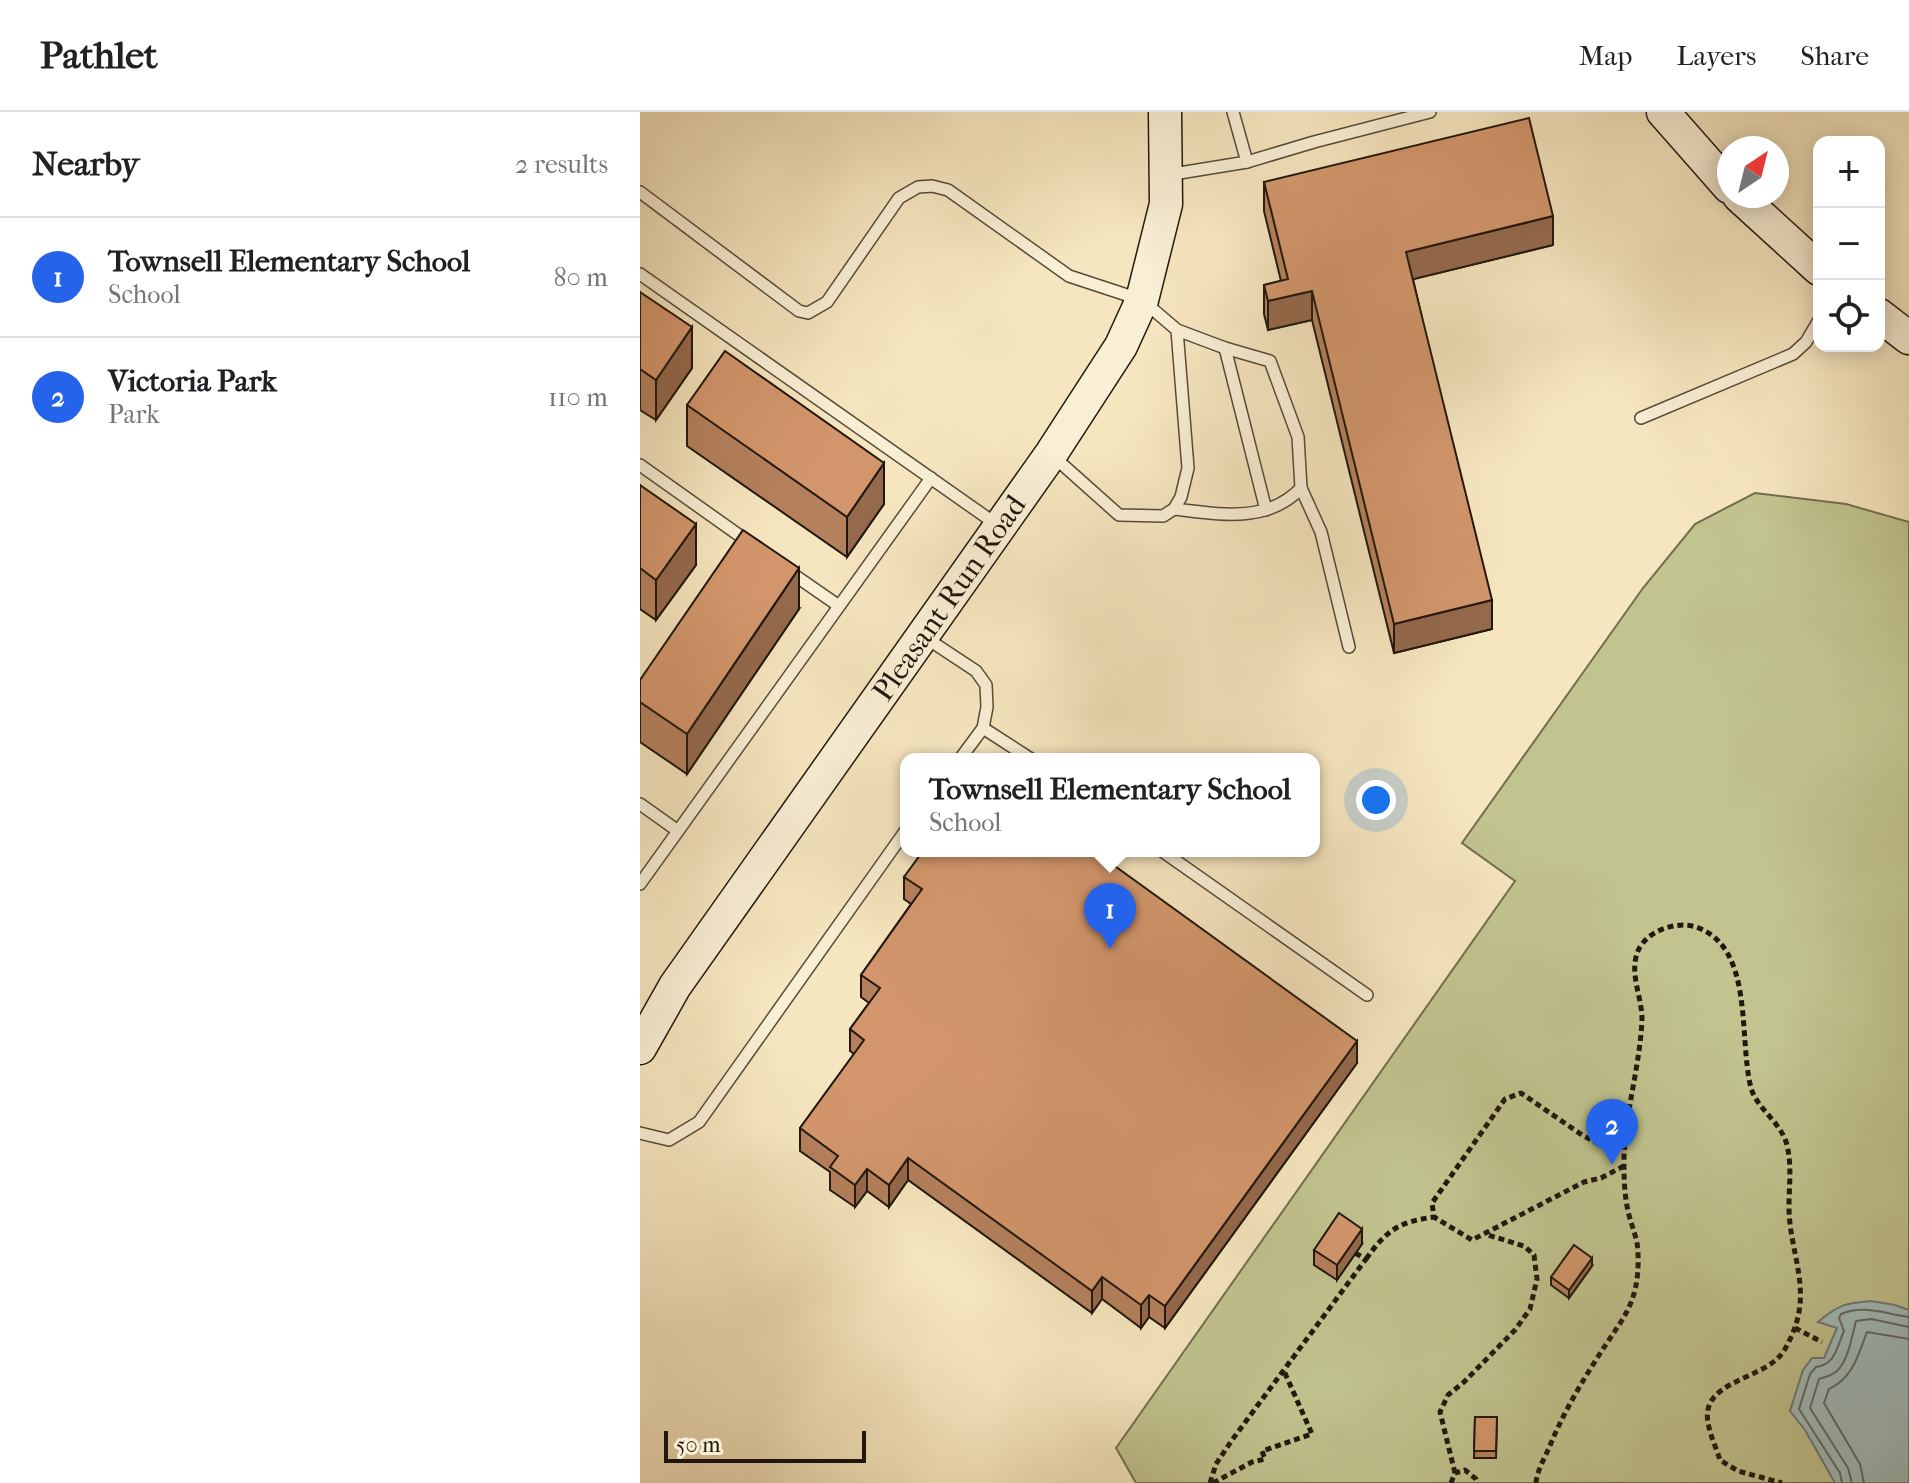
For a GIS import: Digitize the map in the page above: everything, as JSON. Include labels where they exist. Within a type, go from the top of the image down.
[{"type":"street","name":"Pleasant Run Road","points":[[640,1048],[675,986],[1051,454],[1121,346],[1142,300],[1166,204],[1165,112]]},
{"type":"street","points":[[1663,112],[1717,173]]},
{"type":"street","points":[[1752,208],[1813,264]]},
{"type":"street","points":[[1885,320],[1909,338]]},
{"type":"lane","points":[[1233,112],[1247,162]]},
{"type":"lane","points":[[1166,175],[1247,162],[1430,112]]},
{"type":"lane","points":[[640,192],[799,311],[808,313],[827,302],[899,198],[918,187],[948,190],[1069,276],[1142,300],[1177,330],[1270,361],[1298,437],[1301,488],[1321,532],[1349,647]]},
{"type":"lane","points":[[640,274],[999,526]]},
{"type":"lane","points":[[1051,454],[1119,515],[1163,516],[1174,509],[1181,497],[1188,468],[1177,330]]},
{"type":"lane","points":[[1641,418],[1793,354],[1813,330]]},
{"type":"lane","points":[[1225,348],[1266,510]]},
{"type":"lane","points":[[640,465],[764,553]]},
{"type":"lane","points":[[640,884],[931,478]]},
{"type":"lane","points":[[1174,509],[1231,516],[1276,508],[1301,488]]},
{"type":"lane","points":[[777,562],[839,606]]},
{"type":"lane","points":[[922,635],[976,671],[986,685],[987,707],[983,728],[964,753]]},
{"type":"lane","points":[[983,728],[1022,753]]},
{"type":"lane","points":[[640,804],[678,831]]},
{"type":"lane","points":[[640,1133],[669,1140],[699,1122],[900,838]]},
{"type":"lane","points":[[1171,857],[1367,995]]},
{"type":"path","points":[[1536,1483],[1553,1437],[1596,1359],[1627,1316],[1638,1285],[1638,1249],[1627,1207],[1624,1166],[1640,1058],[1642,1015],[1635,958],[1642,944],[1656,931],[1686,924],[1712,932],[1727,950],[1738,977],[1745,1065],[1753,1096],[1776,1122],[1787,1143],[1791,1176],[1789,1208],[1802,1287],[1795,1328],[1779,1357],[1750,1377],[1717,1392],[1708,1407],[1709,1426],[1720,1460],[1738,1471],[1782,1483]]},
{"type":"path","points":[[1434,1217],[1432,1203],[1505,1099],[1521,1093],[1601,1145],[1626,1146]]},
{"type":"path","points":[[1211,1483],[1216,1464],[1381,1238],[1408,1221],[1434,1217],[1472,1240],[1584,1182],[1601,1178],[1624,1166]]},
{"type":"path","points":[[1451,1483],[1455,1473],[1440,1412],[1448,1395],[1515,1330],[1530,1309],[1537,1279],[1534,1255],[1524,1246],[1486,1234]]},
{"type":"path","points":[[1355,1253],[1366,1259]]},
{"type":"path","points":[[1795,1328],[1822,1342]]},
{"type":"path","points":[[1211,1483],[1252,1462],[1265,1459],[1262,1451],[1312,1434],[1284,1370]]},
{"type":"path","points":[[1455,1473],[1465,1470],[1478,1483]]},
{"type":"green space","points":[[1755,493],[1846,504],[1909,522],[1909,1483],[1136,1483],[1116,1448],[1515,881],[1462,843],[1643,588],[1695,524]]},
{"type":"water","points":[[1871,1301],[1909,1310],[1909,1483],[1835,1483],[1805,1430],[1790,1411],[1803,1370],[1812,1358],[1824,1358],[1837,1328],[1818,1322],[1842,1306]]},
{"type":"building","points":[[1529,118],[1553,216],[1406,252],[1492,600],[1394,624],[1312,291],[1268,301],[1264,285],[1288,279],[1264,182]]},
{"type":"building","points":[[640,292],[692,327],[656,380],[640,369]]},
{"type":"building","points":[[725,351],[884,463],[847,517],[687,405]]},
{"type":"building","points":[[640,485],[696,524],[656,580],[640,568]]},
{"type":"building","points":[[743,530],[799,568],[687,734],[640,702],[640,680]]},
{"type":"building","points":[[919,857],[1102,857],[1357,1041],[1165,1306],[1149,1295],[1141,1305],[1102,1277],[1092,1291],[908,1158],[889,1185],[867,1169],[855,1185],[830,1167],[838,1156],[800,1128],[864,1040],[850,1029],[880,988],[861,975],[922,889],[904,877]]},
{"type":"building","points":[[1339,1213],[1362,1229],[1337,1265],[1314,1250]]},
{"type":"building","points":[[1574,1245],[1592,1258],[1569,1290],[1551,1277]]},
{"type":"building","points":[[1475,1417],[1497,1417],[1496,1451],[1474,1451]]},
{"type":"place","name":"Townsell Elementary School","points":[[1110,949]]},
{"type":"place","name":"Victoria Park","points":[[1612,1165]]}]
